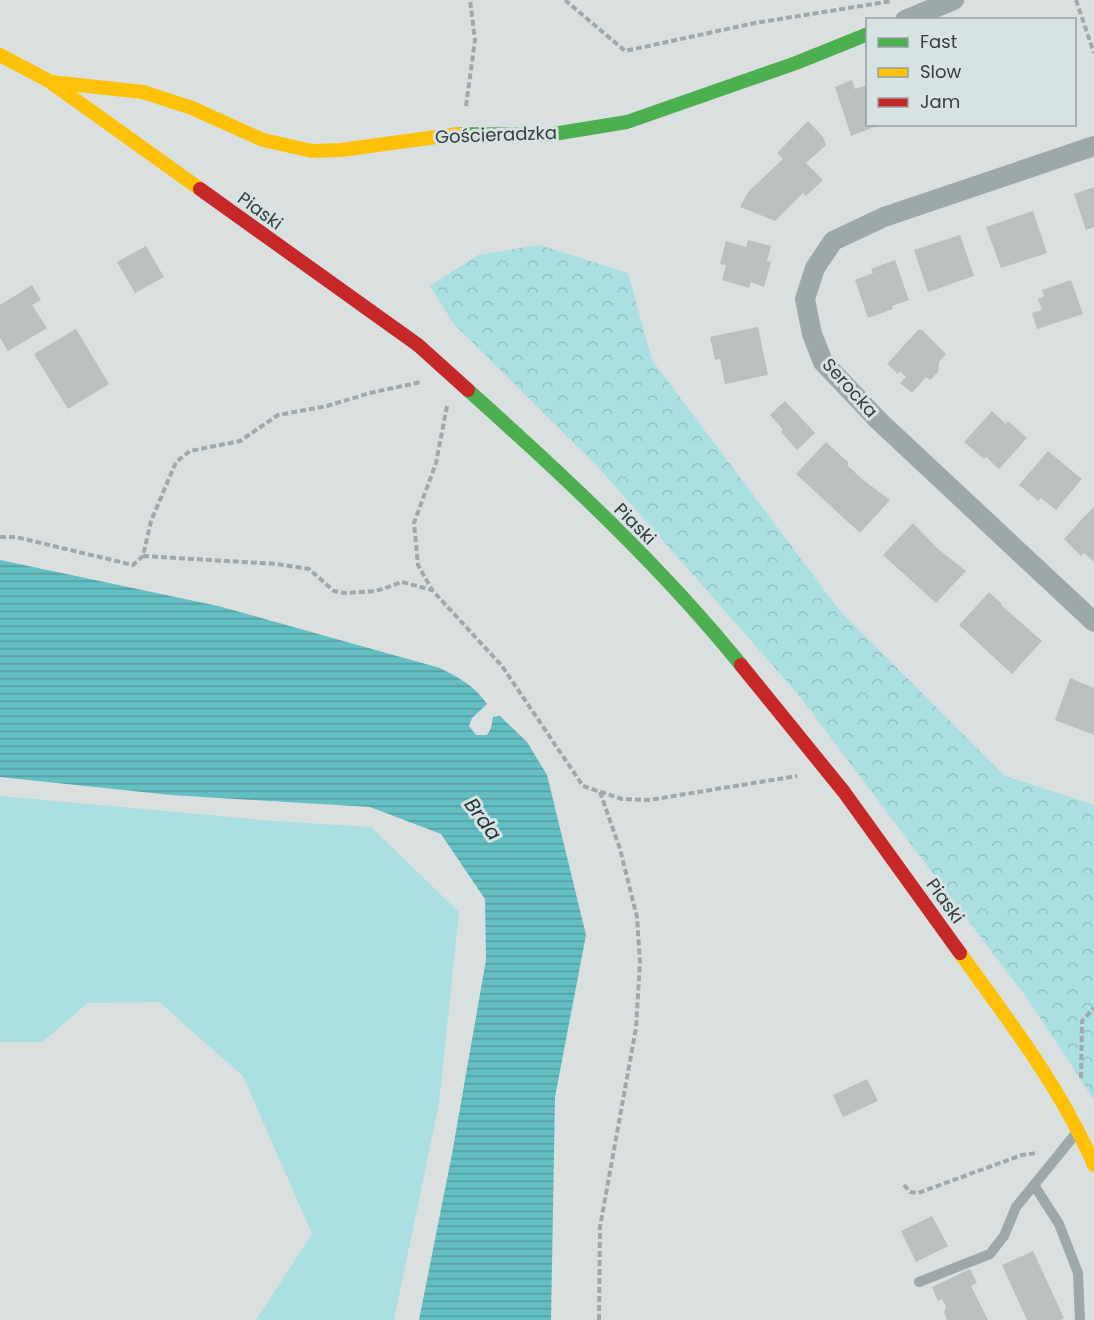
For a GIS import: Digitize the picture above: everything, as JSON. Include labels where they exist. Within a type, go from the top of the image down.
[{"type":"street","points":[[910,18],[954,0]]},
{"type":"street","name":"Gościeradzka","points":[[49,81],[143,92],[192,108],[263,140],[312,150],[341,150],[462,133],[547,135],[627,122],[796,63],[866,34]]},
{"type":"street","name":"Piaski","points":[[0,55],[49,81],[418,345],[549,463],[701,616],[828,771],[1043,1070],[1079,1130],[1094,1165]]},
{"type":"street","name":"Serocka","points":[[1094,146],[884,216],[833,241],[815,268],[806,299],[812,334],[823,362],[879,421],[1094,622]]},
{"type":"lane","points":[[919,1282],[990,1254],[1004,1236],[1016,1207],[1079,1130]]},
{"type":"lane","points":[[1034,1185],[1059,1224],[1078,1273],[1080,1320]]},
{"type":"path","points":[[462,133],[475,40],[470,0]]},
{"type":"path","points":[[566,0],[626,51],[755,23],[902,0]]},
{"type":"path","points":[[1076,0],[1094,53]]},
{"type":"path","points":[[0,537],[16,537],[134,565],[143,556],[151,521],[176,462],[190,451],[240,441],[278,414],[327,406],[370,393],[453,375],[436,464],[414,523],[418,565],[432,590],[502,666],[583,786],[622,799],[649,800],[828,771]]},
{"type":"path","points":[[143,556],[277,564],[309,569],[334,591],[344,593],[376,591],[402,582],[432,590]]},
{"type":"path","points":[[599,1320],[600,1227],[636,1028],[640,962],[637,917],[620,849],[600,791]]},
{"type":"path","points":[[1080,1086],[1082,1021],[1094,1008]]},
{"type":"path","points":[[904,1185],[910,1191],[918,1193],[1022,1155],[1062,1149]]},
{"type":"green space","points":[[539,245],[628,273],[652,360],[840,611],[1005,776],[1094,805],[1094,1100],[1029,1001],[798,694],[599,468],[453,323],[430,286],[478,255]]},
{"type":"green space","points":[[0,796],[274,821],[371,827],[459,912],[439,1103],[394,1320],[256,1320],[312,1234],[243,1076],[159,1002],[88,1003],[42,1042],[0,1042]]},
{"type":"water","name":"Brda","points":[[0,560],[218,606],[440,668],[472,687],[487,704],[472,718],[469,726],[476,735],[487,735],[493,717],[500,716],[527,742],[547,775],[586,935],[555,1097],[551,1320],[419,1320],[452,1154],[486,960],[485,899],[441,834],[370,807],[171,795],[0,777]]},
{"type":"building","points":[[852,80],[855,89],[866,86],[866,126],[876,126],[851,136],[835,87]]},
{"type":"building","points":[[808,121],[823,137],[826,145],[806,163],[823,180],[806,196],[803,193],[775,221],[740,207],[748,192],[783,159],[777,153]]},
{"type":"building","points":[[1094,187],[1094,227],[1086,230],[1074,194]]},
{"type":"building","points":[[1033,211],[1047,253],[1001,268],[986,227]]},
{"type":"building","points":[[960,235],[974,276],[928,292],[914,250]]},
{"type":"building","points":[[748,240],[771,246],[767,261],[771,262],[764,287],[751,282],[749,288],[722,280],[726,265],[720,264],[726,241],[746,247]]},
{"type":"building","points":[[146,246],[164,277],[135,293],[117,262]]},
{"type":"building","points":[[895,260],[909,300],[892,306],[893,309],[868,318],[855,280],[873,273],[871,269]]},
{"type":"building","points":[[1071,280],[1083,314],[1037,329],[1032,313],[1042,310],[1038,299],[1044,296],[1042,290]]},
{"type":"building","points":[[32,285],[41,300],[32,305],[47,328],[8,351],[0,338],[0,305]]},
{"type":"building","points":[[758,327],[768,375],[725,384],[720,359],[715,360],[710,337]]},
{"type":"building","points":[[76,329],[109,384],[68,409],[34,354]]},
{"type":"building","points":[[918,330],[922,330],[946,354],[939,362],[938,372],[930,380],[926,377],[912,393],[900,383],[906,377],[900,371],[898,374],[887,364]]},
{"type":"building","points":[[785,401],[815,433],[797,450],[770,415]]},
{"type":"building","points":[[992,411],[1006,424],[1008,421],[1027,438],[999,469],[964,442]]},
{"type":"building","points":[[826,442],[849,463],[847,465],[862,479],[890,500],[860,533],[796,474]]},
{"type":"building","points":[[1048,451],[1082,479],[1056,510],[1041,498],[1038,501],[1019,485]]},
{"type":"building","points":[[1094,506],[1094,562],[1084,553],[1081,556],[1064,539]]},
{"type":"building","points":[[913,523],[938,549],[966,571],[936,603],[883,555]]},
{"type":"building","points":[[989,592],[1042,641],[1012,674],[959,625]]},
{"type":"building","points":[[1070,678],[1094,688],[1094,735],[1055,720]]},
{"type":"building","points":[[867,1079],[878,1101],[843,1117],[833,1095]]},
{"type":"building","points":[[932,1216],[948,1246],[916,1262],[901,1231]]},
{"type":"building","points":[[1033,1251],[1064,1318],[1061,1320],[1027,1320],[1002,1265]]},
{"type":"building","points":[[970,1269],[977,1283],[971,1286],[988,1320],[947,1320],[944,1312],[946,1306],[942,1299],[938,1301],[932,1287]]},
{"type":"traffic: fast","points":[[458,134],[547,135],[627,122],[796,63],[866,35]]},
{"type":"traffic: fast","points":[[468,390],[610,522],[678,592],[741,665]]},
{"type":"traffic: slow","points":[[0,55],[49,81],[200,189]]},
{"type":"traffic: slow","points":[[51,82],[143,92],[192,108],[263,140],[312,151],[341,150],[458,134]]},
{"type":"traffic: slow","points":[[960,953],[1050,1082],[1094,1165]]},
{"type":"traffic: jam","points":[[200,189],[418,345],[468,390]]},
{"type":"traffic: jam","points":[[741,665],[844,792],[960,953]]}]
